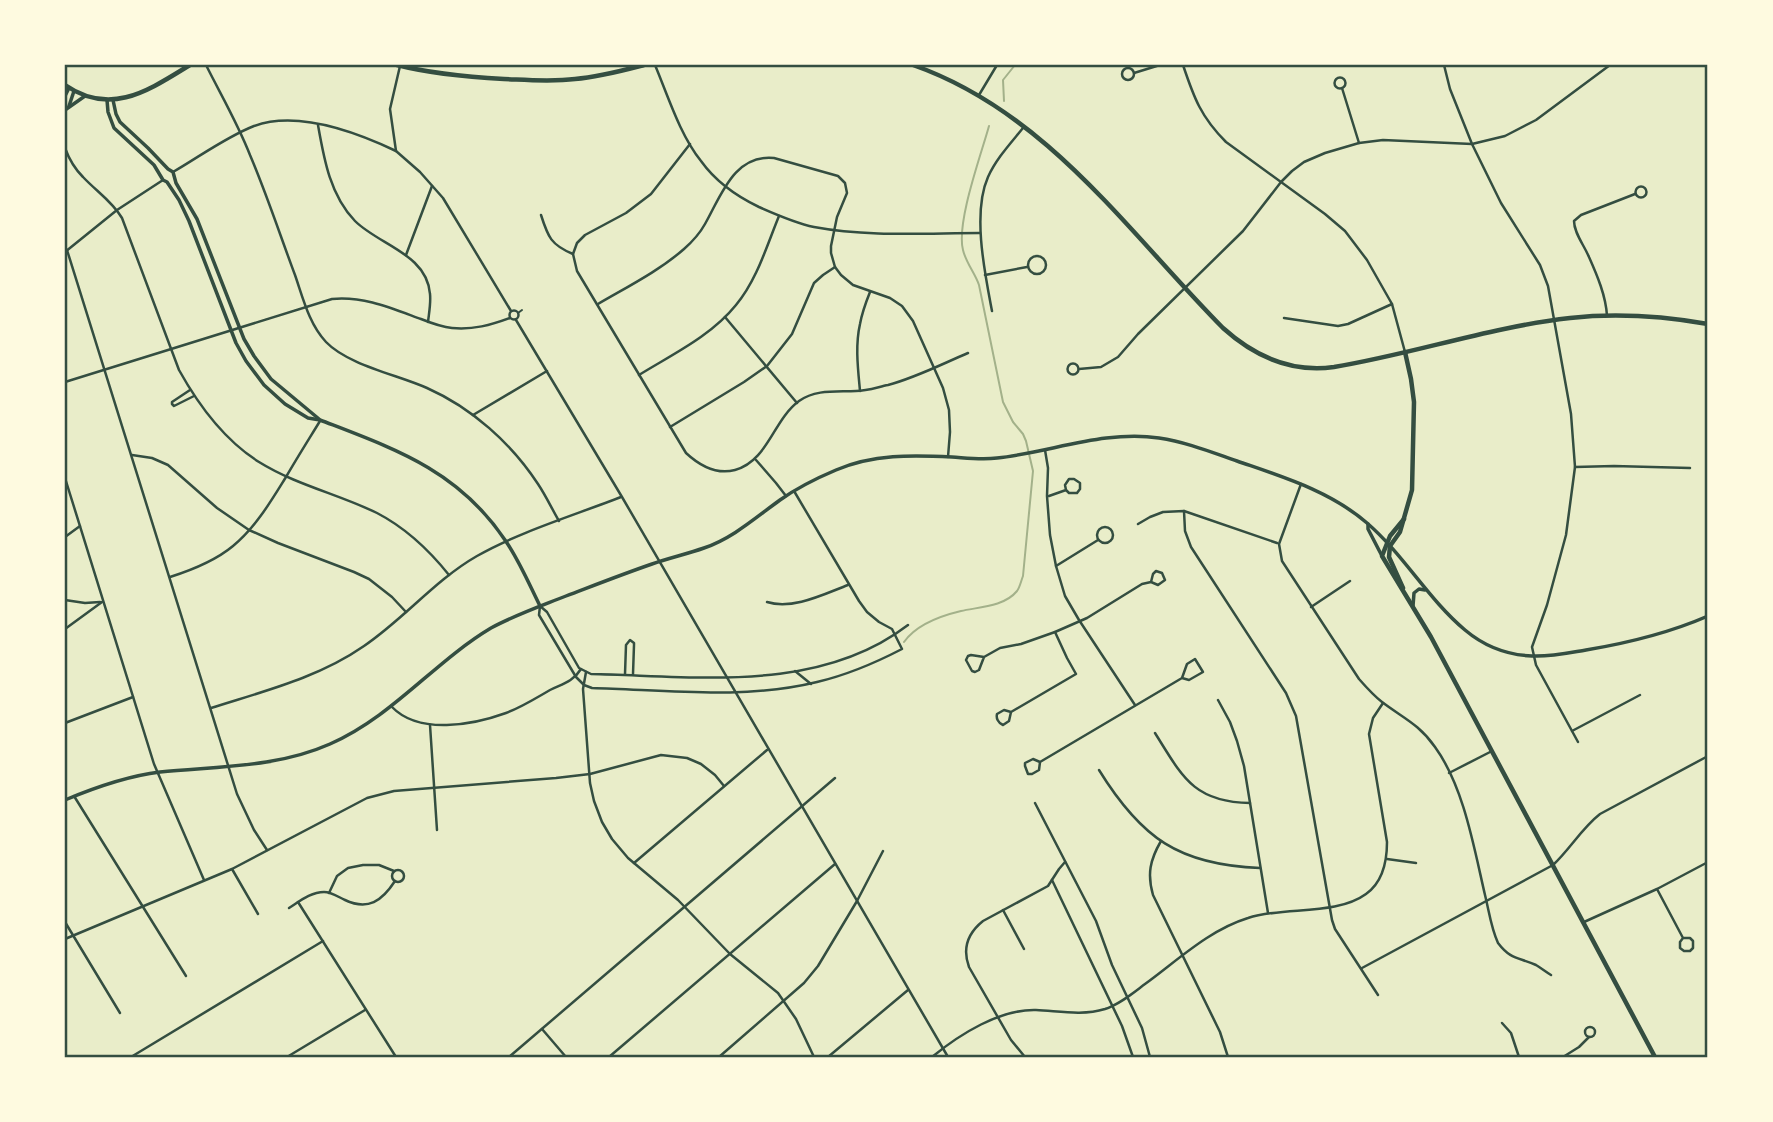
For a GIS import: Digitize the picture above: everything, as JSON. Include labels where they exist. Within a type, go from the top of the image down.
[{"type":"main road","points":[[69,88],[85,96],[107,100],[130,97],[190,65]]},
{"type":"main road","points":[[398,65],[450,75],[554,81],[596,76],[644,65]]},
{"type":"main road","points":[[913,65],[979,95],[1025,126],[1081,176],[1223,328],[1261,356],[1285,365],[1325,368],[1554,320],[1608,316],[1660,317],[1708,324]]},
{"type":"main road","points":[[1405,352],[1414,402],[1412,490],[1400,532],[1382,556],[1437,649],[1655,1057]]},
{"type":"main road","points":[[1388,545],[1389,557],[1406,595]]},
{"type":"street","points":[[206,65],[251,156],[306,306],[320,334],[338,352],[428,388],[488,426],[520,459],[539,485],[559,521]]},
{"type":"street","points":[[396,151],[390,109],[398,65]]},
{"type":"street","points":[[655,65],[690,144],[704,166],[724,186],[751,203],[779,216],[834,230],[862,233],[980,233]]},
{"type":"street","points":[[979,95],[997,65]]},
{"type":"street","points":[[1134,73],[1160,65]]},
{"type":"street","points":[[1183,65],[1198,106],[1226,142],[1345,231],[1367,260],[1392,304],[1405,352]]},
{"type":"street","points":[[1444,65],[1450,89],[1472,144],[1503,207],[1540,265],[1548,286],[1571,414],[1575,467],[1566,535],[1547,605],[1532,647],[1536,664],[1578,742]]},
{"type":"street","points":[[1079,369],[1101,367],[1118,356],[1243,231],[1281,182],[1304,162],[1359,143],[1383,141],[1472,144],[1505,136],[1536,120],[1610,65]]},
{"type":"street","points":[[66,108],[69,88]]},
{"type":"street","points":[[65,96],[69,88]]},
{"type":"street","points":[[1342,88],[1359,143]]},
{"type":"street","points":[[66,108],[85,96]]},
{"type":"street","points":[[107,100],[114,128],[143,153],[179,200],[190,221],[231,330],[246,361],[264,385],[285,404],[308,418],[320,420],[394,449],[434,470],[472,501],[507,541],[540,606],[547,611],[581,669],[586,672],[727,678],[795,671],[845,659],[896,635],[908,625]]},
{"type":"street","points":[[114,100],[120,122],[171,171],[197,219],[240,328],[254,356],[271,379],[320,420]]},
{"type":"street","points":[[164,179],[164,170],[171,171],[254,126],[295,121],[351,132],[396,151],[432,185],[449,206],[512,312]]},
{"type":"street","points":[[318,125],[329,176],[343,205],[366,230],[418,265],[426,279],[430,292],[428,322]]},
{"type":"street","points":[[992,311],[980,233],[982,196],[996,161],[1025,126]]},
{"type":"street","points":[[690,144],[651,194],[626,213],[585,235],[577,243],[573,254],[577,271],[596,305],[670,427],[697,463],[719,471],[732,471],[745,466],[756,460],[789,411],[815,393],[860,391],[892,384],[968,353]]},
{"type":"street","points":[[65,148],[66,156],[81,175],[122,218],[179,370],[210,419],[232,441],[285,477],[394,523],[425,547],[449,575]]},
{"type":"street","points":[[596,305],[663,265],[685,248],[704,225],[731,177],[754,160],[766,157],[838,176],[845,183],[847,193],[834,230],[831,253],[835,267],[846,280],[890,298],[908,312],[943,388],[949,410],[948,457]]},
{"type":"street","points":[[174,178],[171,181],[164,179],[117,210],[66,251],[229,766],[244,810],[267,850]]},
{"type":"street","points":[[406,255],[432,185]]},
{"type":"street","points":[[1608,316],[1599,281],[1575,229],[1574,221],[1581,215],[1635,194]]},
{"type":"street","points":[[541,215],[551,240],[561,249],[573,254]]},
{"type":"street","points":[[639,375],[701,337],[738,303],[749,285],[779,216]]},
{"type":"street","points":[[1034,256],[1041,256],[1046,262],[1040,273],[1032,273],[1028,267],[1028,261],[1034,256]]},
{"type":"street","points":[[670,427],[767,366],[792,334],[814,283],[835,267]]},
{"type":"street","points":[[985,275],[1028,267]]},
{"type":"street","points":[[860,391],[857,339],[870,292]]},
{"type":"street","points":[[65,382],[332,299],[358,298],[371,301],[449,328],[470,329],[510,318],[516,320],[660,561],[948,1057]]},
{"type":"street","points":[[1284,318],[1338,326],[1392,304]]},
{"type":"street","points":[[512,312],[520,312],[516,320]]},
{"type":"street","points":[[510,318],[512,312]]},
{"type":"street","points":[[725,317],[797,403]]},
{"type":"street","points":[[473,415],[547,371]]},
{"type":"street","points":[[190,390],[172,404],[178,405],[194,396]]},
{"type":"street","points":[[170,577],[215,559],[249,530],[263,514],[320,420]]},
{"type":"street","points":[[65,800],[124,778],[158,772],[279,761],[316,750],[355,732],[392,707],[468,643],[502,623],[660,561],[701,550],[745,526],[794,491],[837,469],[863,461],[899,456],[986,459],[1032,453],[1113,436],[1157,437],[1200,448],[1301,484],[1343,505],[1368,524],[1465,630],[1482,642],[1507,653],[1534,656],[1565,654],[1628,643],[1708,617]]},
{"type":"street","points":[[1045,450],[1050,535],[1065,596],[1135,705]]},
{"type":"street","points":[[132,455],[152,458],[168,465],[217,508],[249,530],[369,579],[387,592],[406,612]]},
{"type":"street","points":[[756,460],[786,496]]},
{"type":"street","points":[[1575,467],[1690,468]]},
{"type":"street","points":[[65,478],[158,772],[204,880]]},
{"type":"street","points":[[1047,496],[1066,490],[1069,493],[1077,493],[1081,487],[1080,482],[1069,479],[1065,485],[1066,490]]},
{"type":"street","points":[[1301,484],[1279,544],[1282,561],[1359,679],[1383,703],[1410,720],[1437,750],[1467,820],[1495,937],[1505,952],[1551,975]]},
{"type":"street","points":[[540,606],[539,615],[576,677],[592,688],[735,692],[811,684],[858,670],[902,649],[892,629],[867,612],[794,491]]},
{"type":"street","points":[[211,708],[290,683],[327,668],[365,646],[449,575],[476,556],[507,541],[622,497]]},
{"type":"street","points":[[1139,524],[1163,512],[1184,511],[1279,544]]},
{"type":"street","points":[[1184,511],[1185,530],[1191,547],[1286,693],[1296,716],[1335,929],[1378,995]]},
{"type":"street","points":[[1368,524],[1382,556]]},
{"type":"street","points":[[65,537],[80,526]]},
{"type":"street","points":[[1101,528],[1109,528],[1113,532],[1112,540],[1107,543],[1098,539],[1101,528]]},
{"type":"street","points":[[1056,566],[1098,539]]},
{"type":"street","points":[[1311,607],[1350,581]]},
{"type":"street","points":[[984,657],[979,670],[972,671],[966,660],[968,656],[984,657],[1000,648],[1055,632],[1087,618],[1142,584],[1151,582]]},
{"type":"street","points":[[767,602],[797,602],[849,585]]},
{"type":"street","points":[[1413,606],[1414,593],[1417,590],[1428,592]]},
{"type":"street","points":[[65,600],[85,603],[103,601]]},
{"type":"street","points":[[65,629],[103,601]]},
{"type":"street","points":[[1011,712],[1009,721],[1003,725],[996,717],[1004,710],[1011,712],[1076,674],[1055,632]]},
{"type":"street","points":[[625,674],[626,645],[630,640],[634,643],[633,674]]},
{"type":"street","points":[[1040,762],[1182,678],[1186,664],[1195,659],[1203,672],[1189,680],[1182,678]]},
{"type":"street","points":[[392,707],[405,718],[430,725],[477,721],[507,713],[576,677],[581,669]]},
{"type":"street","points":[[795,671],[811,684]]},
{"type":"street","points":[[586,672],[584,685],[590,774],[594,801],[602,822],[617,846],[634,863],[685,906],[730,954],[768,984],[784,1001],[814,1057]]},
{"type":"street","points":[[1573,731],[1640,695]]},
{"type":"street","points":[[65,723],[133,697]]},
{"type":"street","points":[[1218,699],[1237,741],[1244,766],[1268,913]]},
{"type":"street","points":[[932,1057],[989,1020],[1009,1013],[1025,1010],[1082,1013],[1105,1009],[1127,997],[1206,938],[1248,918],[1351,903],[1367,894],[1380,876],[1387,859],[1387,842],[1369,734],[1373,718],[1383,703]]},
{"type":"street","points":[[430,725],[437,830]]},
{"type":"street","points":[[1155,733],[1180,772],[1195,788],[1221,800],[1250,803]]},
{"type":"street","points":[[634,863],[768,750]]},
{"type":"street","points":[[1449,773],[1492,751]]},
{"type":"street","points":[[65,939],[232,869],[368,798],[394,791],[590,774],[661,755],[676,755],[701,764],[724,786]]},
{"type":"street","points":[[1361,968],[1553,865],[1600,814],[1708,756]]},
{"type":"street","points":[[1033,759],[1040,762],[1039,770],[1028,774],[1026,763],[1033,759]]},
{"type":"street","points":[[1099,770],[1128,813],[1161,841],[1208,862],[1232,867],[1261,868]]},
{"type":"street","points":[[509,1057],[835,778]]},
{"type":"street","points":[[74,796],[186,976]]},
{"type":"street","points":[[1035,803],[1096,921],[1112,965],[1142,1028],[1150,1057]]},
{"type":"street","points":[[1161,841],[1151,863],[1150,884],[1153,895],[1220,1032],[1228,1057]]},
{"type":"street","points":[[719,1057],[804,984],[818,966],[857,901],[883,851]]},
{"type":"street","points":[[1387,859],[1416,863]]},
{"type":"street","points":[[1025,1057],[1011,1040],[968,967],[968,937],[983,921],[1048,886],[1066,862]]},
{"type":"street","points":[[1584,922],[1708,862]]},
{"type":"street","points":[[609,1057],[835,864]]},
{"type":"street","points":[[329,893],[337,876],[348,868],[363,865],[379,865],[394,871],[400,869],[405,876],[401,882],[395,881]]},
{"type":"street","points":[[232,869],[258,914]]},
{"type":"street","points":[[394,871],[392,875],[395,881]]},
{"type":"street","points":[[1052,880],[1122,1026],[1133,1057]]},
{"type":"street","points":[[289,908],[316,893],[329,893],[354,904],[367,905],[386,895],[395,881]]},
{"type":"street","points":[[1657,889],[1683,938]]},
{"type":"street","points":[[298,902],[396,1057]]},
{"type":"street","points":[[1003,910],[1024,949]]},
{"type":"street","points":[[65,922],[120,1013]]},
{"type":"street","points":[[1688,937],[1693,941],[1690,951],[1680,948],[1679,944],[1683,938],[1688,937]]},
{"type":"street","points":[[131,1057],[323,941]]},
{"type":"street","points":[[828,1057],[908,990]]},
{"type":"street","points":[[287,1057],[366,1010]]},
{"type":"street","points":[[1502,1023],[1511,1033],[1519,1057]]},
{"type":"street","points":[[542,1029],[566,1057]]},
{"type":"street","points":[[1563,1057],[1589,1037]]},
{"type":"waterway","points":[[1004,101],[1003,80],[1015,65]]},
{"type":"waterway","points":[[904,642],[922,626],[937,619],[1005,600],[1017,591],[1023,576],[1033,471],[1023,434],[1013,422],[1003,402],[979,285],[964,255],[962,238],[966,207],[989,126]]}]
